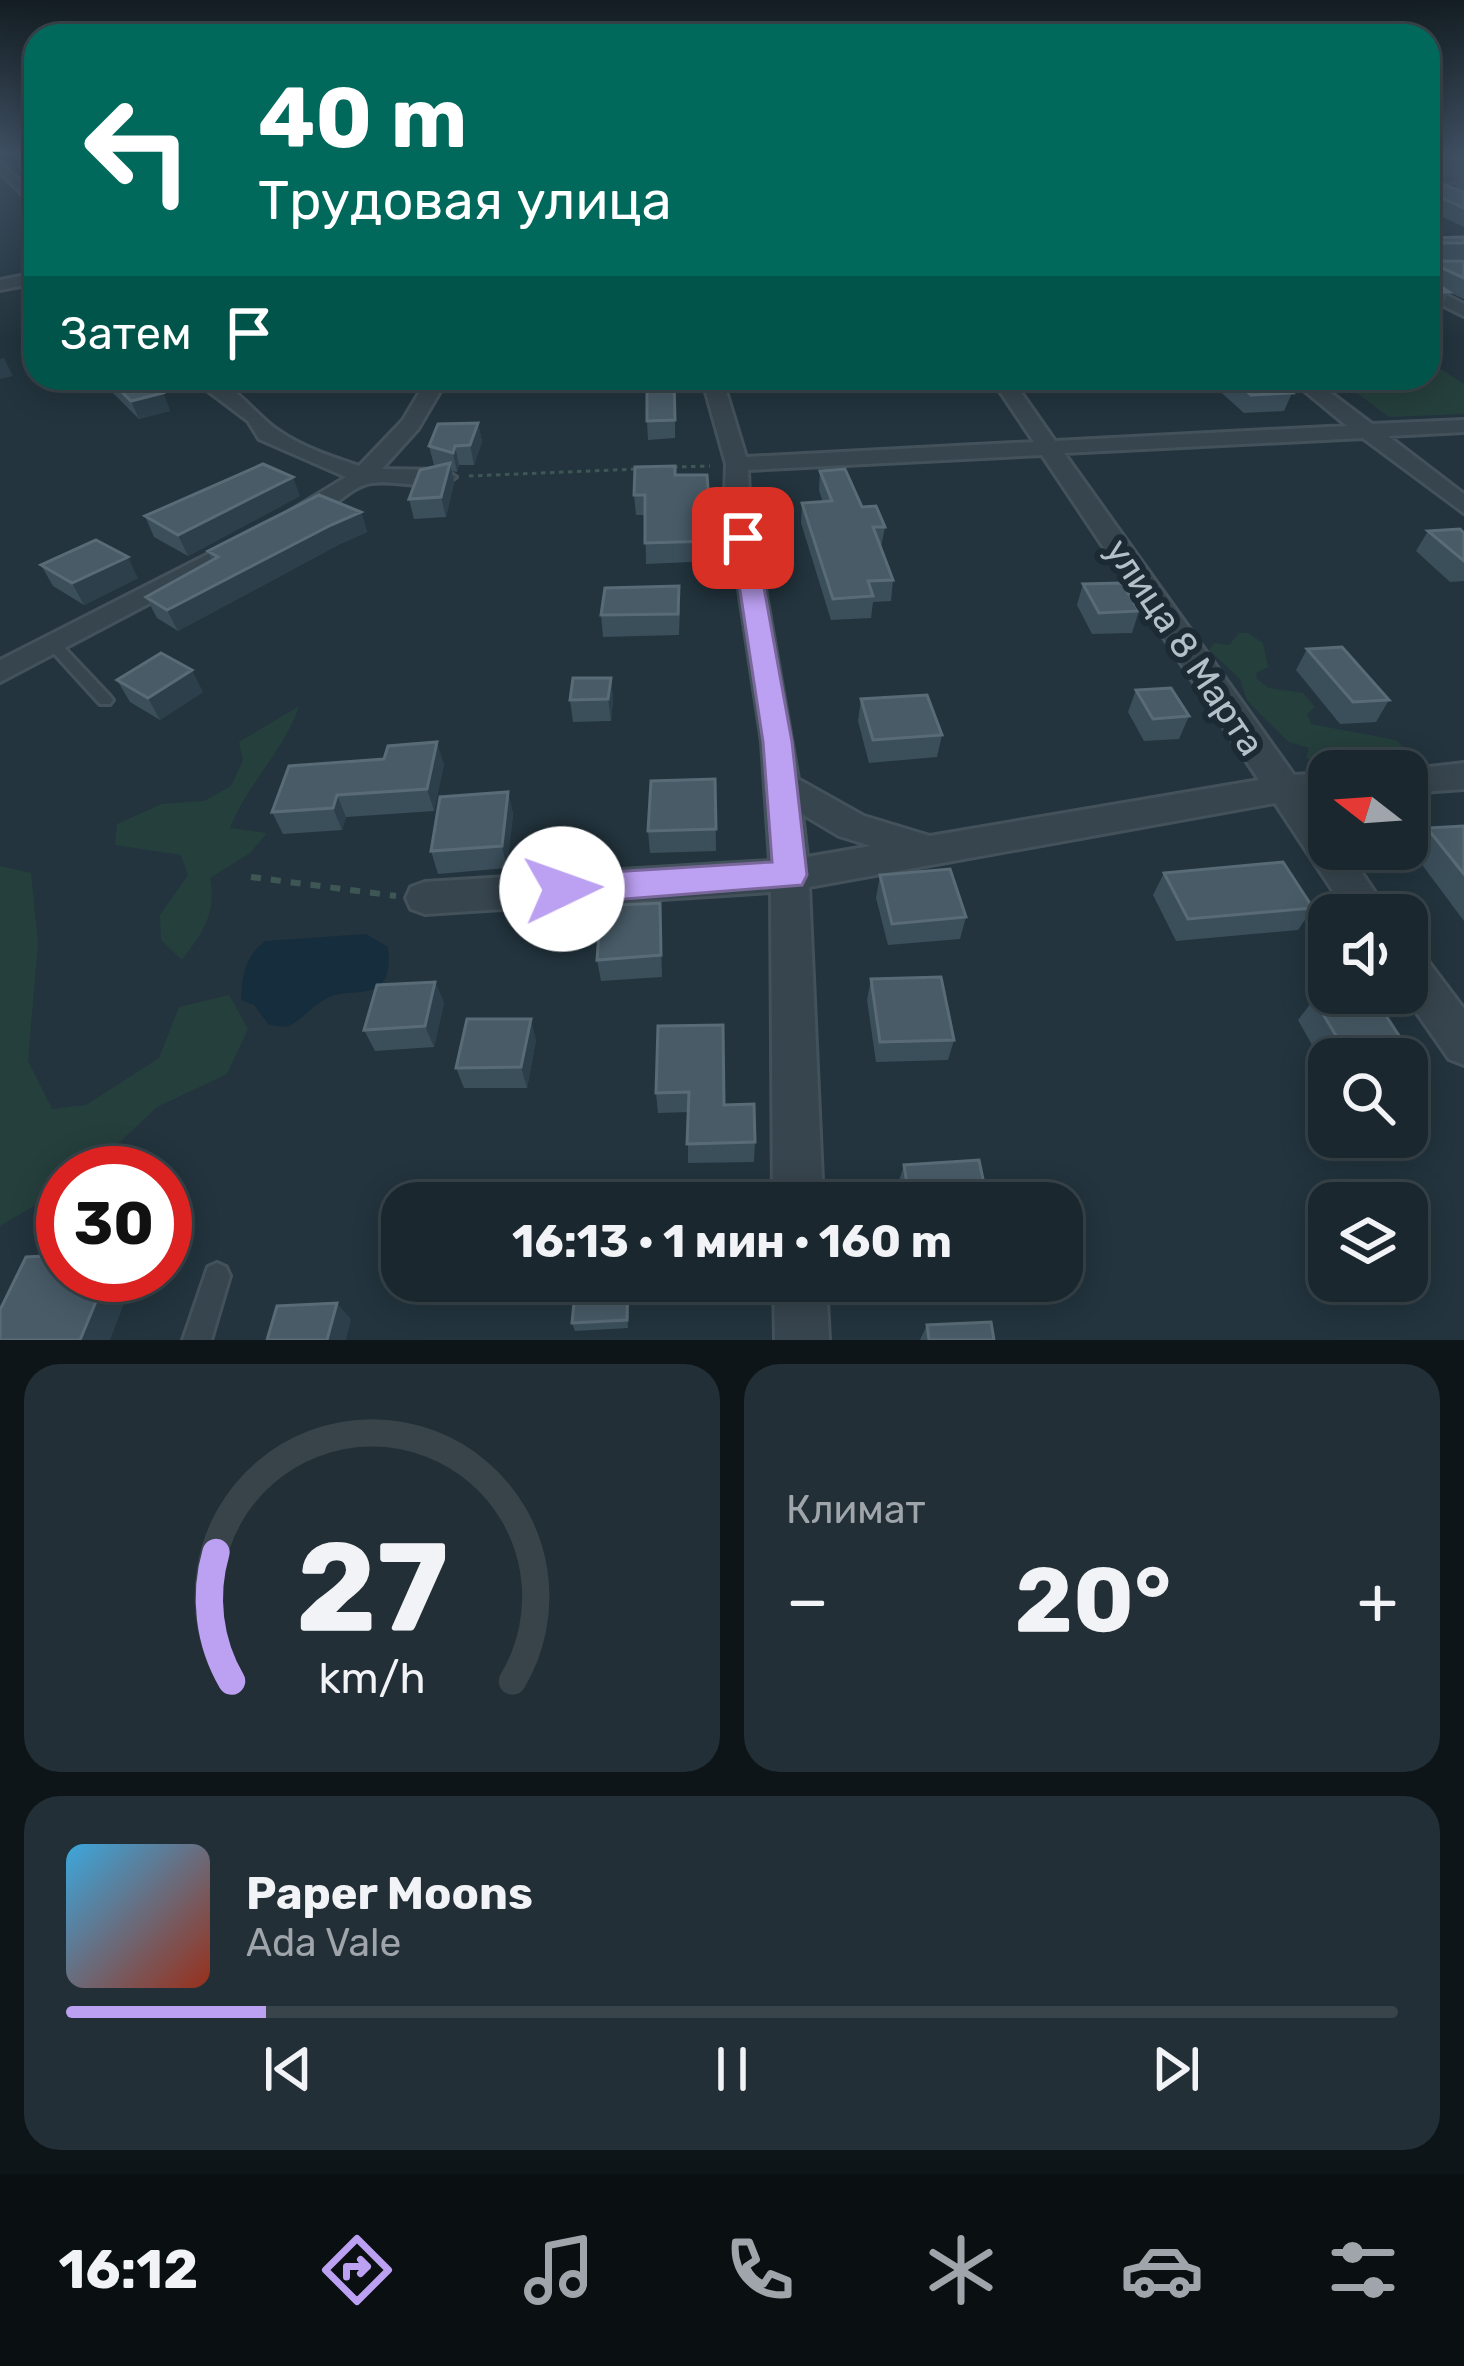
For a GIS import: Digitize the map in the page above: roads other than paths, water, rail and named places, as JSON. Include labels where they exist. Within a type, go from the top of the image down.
[{"type":"street","points":[[218,390],[255,417],[267,434],[365,476],[446,477]]},
{"type":"street","points":[[0,672],[365,476],[393,451],[431,390]]},
{"type":"street","points":[[715,390],[737,464],[736,497],[782,784],[790,875],[797,1182]]},
{"type":"street","name":"улица 8 Марта","points":[[1010,390],[1356,894]]},
{"type":"street","points":[[1315,390],[1464,506]]},
{"type":"street","points":[[737,464],[1464,426]]},
{"type":"street","points":[[1428,779],[1464,776]]},
{"type":"street","points":[[782,784],[852,826],[932,850]]},
{"type":"street","points":[[425,898],[790,875],[1308,787]]},
{"type":"street","points":[[1428,994],[1464,1044]]},
{"type":"street","points":[[801,1302],[802,1340]]},
{"type":"lane","points":[[52,644],[105,700]]},
{"type":"lane","points":[[197,1340],[217,1276]]},
{"type":"water","points":[[366,934],[388,947],[385,979],[378,987],[326,999],[287,1027],[269,1025],[254,1005],[241,1000],[246,967],[265,941]]}]
